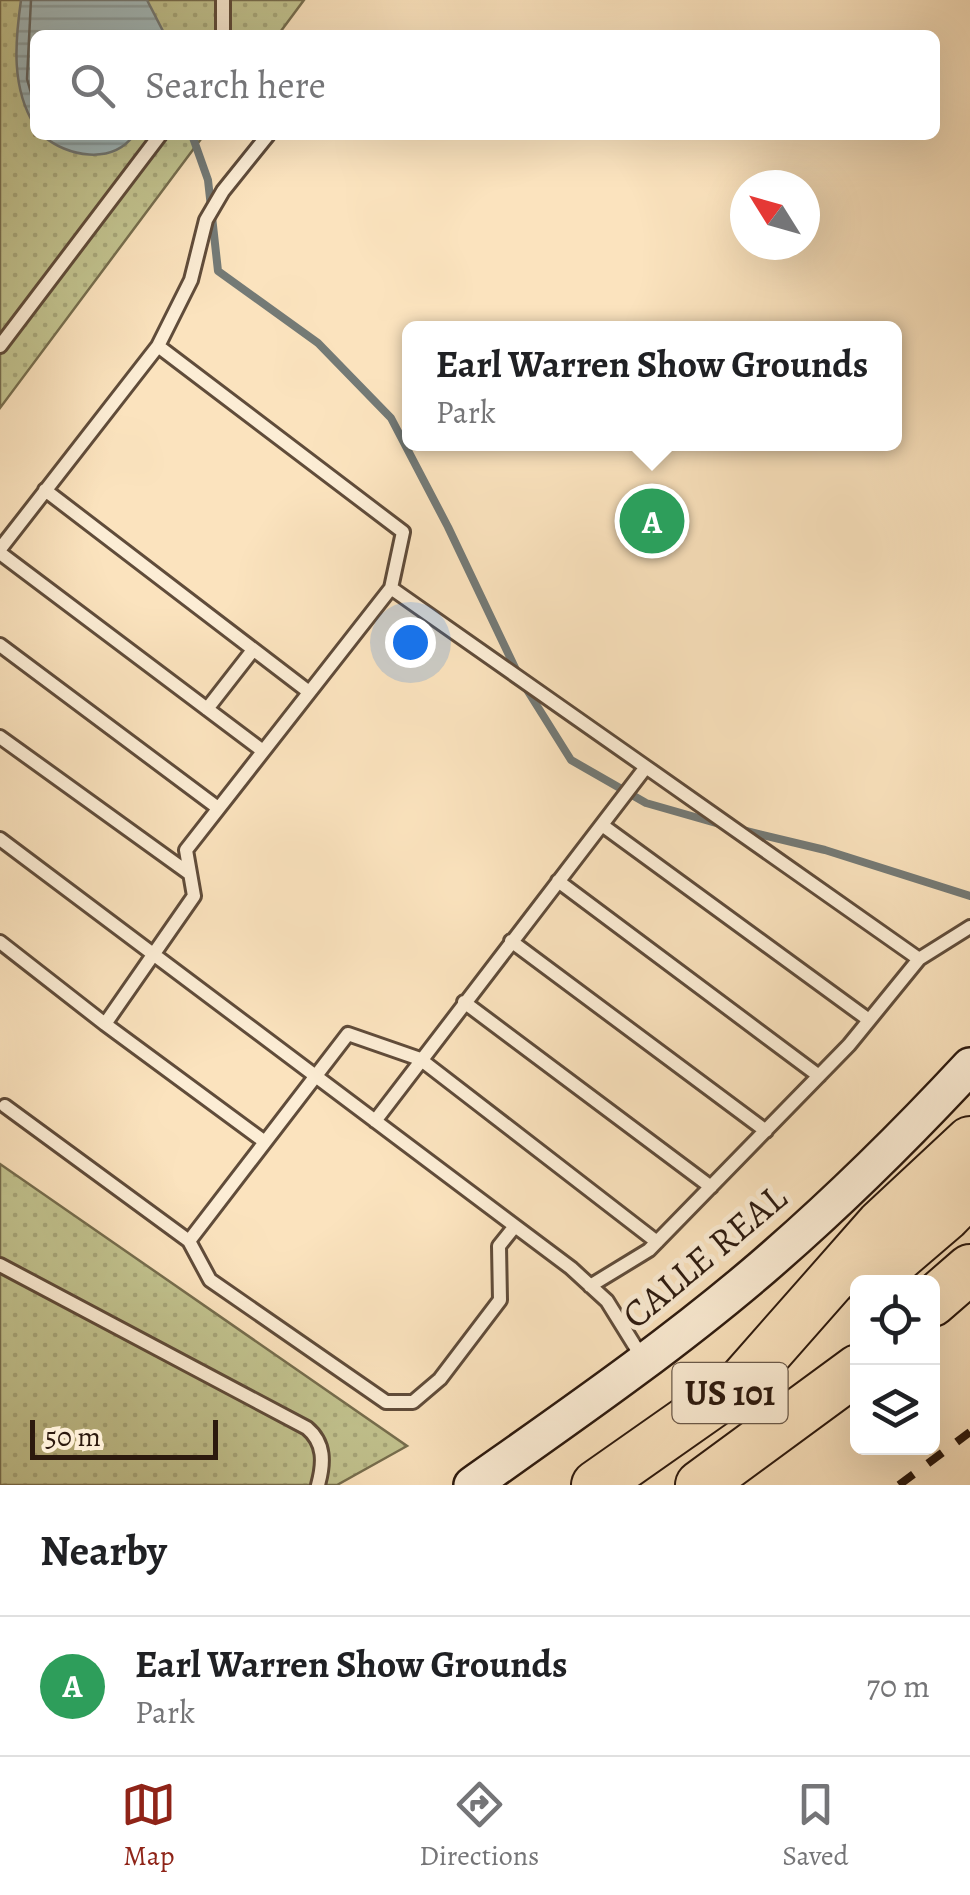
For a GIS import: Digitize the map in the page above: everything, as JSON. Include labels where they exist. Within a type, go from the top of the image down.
[{"type":"highway","points":[[734,1390],[881,1224],[970,1141]]},
{"type":"highway","points":[[877,1275],[970,1190]]},
{"type":"highway","points":[[940,1295],[970,1269]]},
{"type":"highway","points":[[940,1314],[970,1294]]},
{"type":"highway","name":"US 101","points":[[596,1485],[734,1390],[850,1298]]},
{"type":"highway","name":"US 101","points":[[700,1485],[850,1375]]},
{"type":"street","name":"CALLE REAL","points":[[472,1485],[644,1361],[763,1267],[906,1135],[970,1066]]},
{"type":"lane","points":[[222,0],[222,30]]},
{"type":"lane","points":[[0,346],[156,140]]},
{"type":"lane","points":[[263,751],[0,551],[158,346],[191,280],[206,220],[223,191],[264,140]]},
{"type":"lane","points":[[105,1024],[194,896],[186,850],[390,588],[403,532],[158,346]]},
{"type":"lane","points":[[45,490],[309,692]]},
{"type":"lane","points":[[390,588],[919,959]]},
{"type":"lane","points":[[0,644],[218,808]]},
{"type":"lane","points":[[207,709],[253,650]]},
{"type":"lane","points":[[0,737],[190,874]]},
{"type":"lane","points":[[375,1121],[646,767]]},
{"type":"lane","points":[[602,825],[869,1020]]},
{"type":"lane","points":[[0,839],[590,1286],[607,1302],[644,1361]]},
{"type":"lane","points":[[558,882],[819,1076]]},
{"type":"lane","points":[[590,1286],[657,1242],[819,1076],[919,959],[970,927]]},
{"type":"lane","points":[[511,941],[766,1130]]},
{"type":"lane","points":[[0,942],[265,1142]]},
{"type":"lane","points":[[464,1002],[710,1187]]},
{"type":"lane","points":[[189,1241],[348,1034],[420,1059],[657,1242]]},
{"type":"lane","points":[[5,1106],[189,1241],[210,1280],[386,1402],[413,1402],[440,1379],[500,1300],[499,1246],[514,1226]]},
{"type":"lane","points":[[0,1265],[307,1428],[320,1446],[318,1485]]},
{"type":"green space","points":[[0,0],[304,0],[282,30],[30,30],[30,140],[200,140],[0,408]]},
{"type":"green space","points":[[0,1164],[407,1446],[337,1485],[0,1485]]},
{"type":"water","points":[[21,0],[147,0],[162,30],[30,30],[30,117],[18,81],[16,48]]},
{"type":"water","points":[[48,140],[130,140],[102,154],[76,153]]},
{"type":"waterway","points":[[194,140],[208,180],[218,271],[318,343],[391,418],[402,439]]},
{"type":"waterway","points":[[408,451],[517,672]]},
{"type":"waterway","points":[[524,685],[571,760],[646,803],[723,825]]},
{"type":"waterway","points":[[742,830],[825,850],[970,896]]},
{"type":"railway","points":[[899,1485],[970,1432]]},
{"type":"place","name":"Earl Warren Show Grounds","points":[[652,521]]}]
